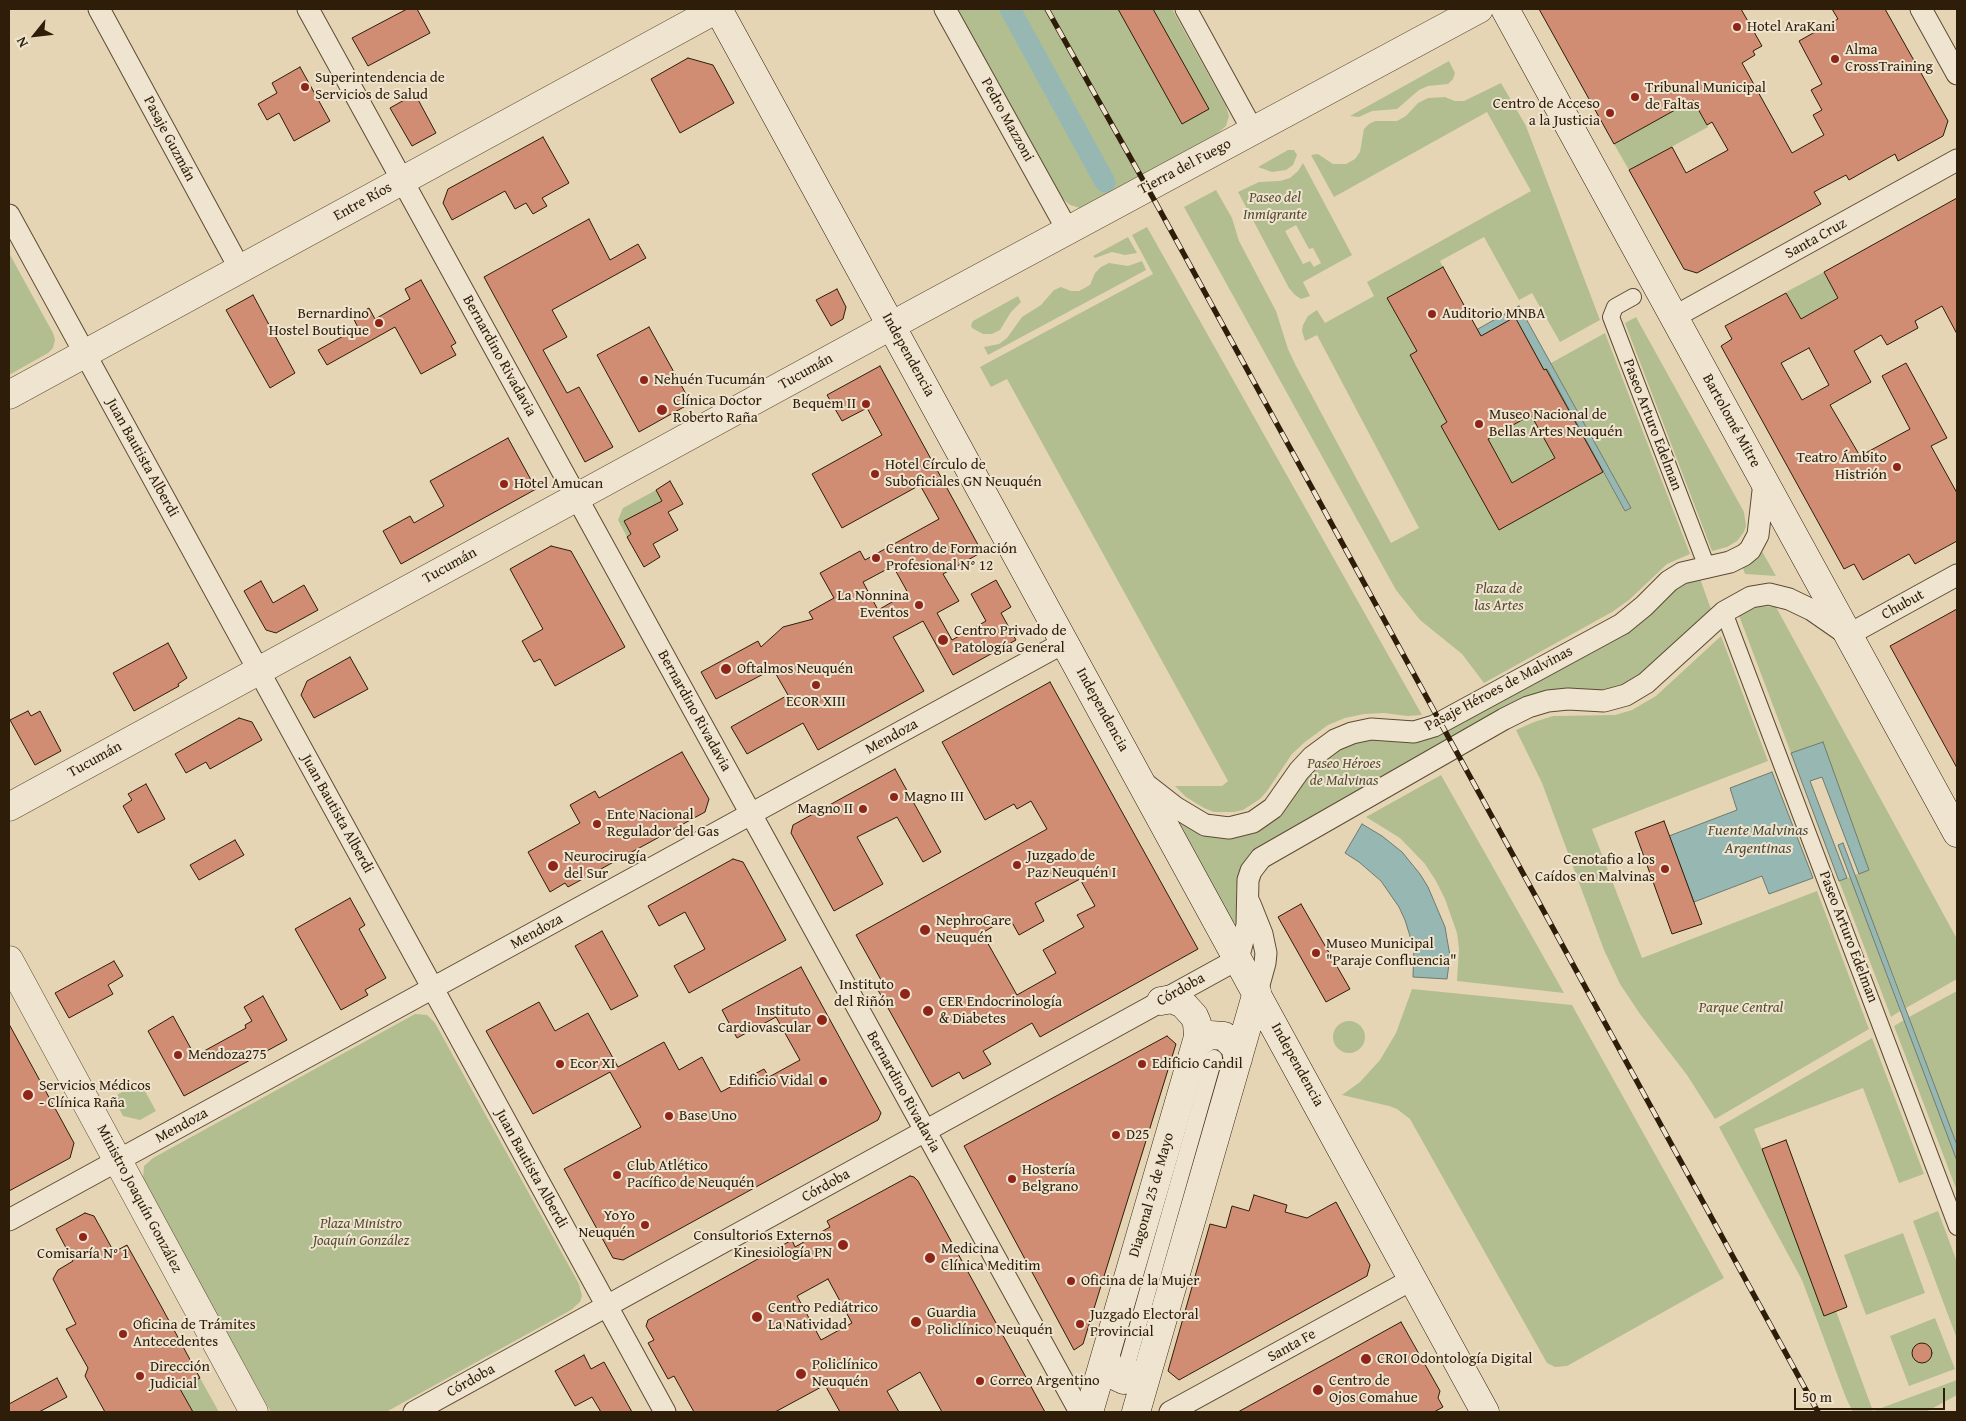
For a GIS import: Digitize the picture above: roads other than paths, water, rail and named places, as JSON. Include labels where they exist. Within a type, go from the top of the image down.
[{"type":"main road","name":"Entre Ríos","points":[[9,395],[717,9]]},
{"type":"main road","name":"Independencia","points":[[717,9],[1485,1412]]},
{"type":"main road","name":"Tierra del Fuego","points":[[892,326],[1479,9]]},
{"type":"main road","name":"Bartolomé Mitre","points":[[1505,9],[1957,833]]},
{"type":"main road","name":"Tucumán","points":[[9,806],[892,326]]},
{"type":"main road","name":"Ministro Joaquín González","points":[[9,960],[254,1412]]},
{"type":"main road","name":"Diagonal 25 de Mayo","points":[[1136,1412],[1127,1364],[1216,1054],[1256,992]]},
{"type":"main road","name":"Diagonal 25 de Mayo","points":[[1161,1001],[1172,999],[1189,1009],[1197,1023],[1198,1030],[1216,1054]]},
{"type":"main road","name":"Diagonal 25 de Mayo","points":[[1089,1412],[1127,1364],[1216,1054]]},
{"type":"street","name":"Pasaje Guzmán","points":[[99,9],[240,269]]},
{"type":"street","name":"Bernardino Rivadavia","points":[[308,9],[1080,1412]]},
{"type":"street","name":"Pedro Mazzoni","points":[[945,9],[1068,230]]},
{"type":"street","points":[[1186,9],[1253,131]]},
{"type":"street","points":[[1922,9],[1957,74]]},
{"type":"street","name":"Santa Cruz","points":[[1674,317],[1957,160]]},
{"type":"street","name":"Juan Bautista Alberdi","points":[[9,215],[665,1412]]},
{"type":"street","name":"Paseo Arturo Edelman","points":[[1633,297],[1615,307],[1611,317],[1705,562]]},
{"type":"street","name":"Pasaje Héroes de Malvinas","points":[[1140,780],[1175,807],[1206,825],[1230,828],[1253,822],[1273,808],[1299,771],[1312,757],[1335,740],[1352,733],[1371,730],[1414,732],[1434,726],[1622,624],[1637,613],[1669,581],[1682,573],[1730,562],[1744,555],[1750,550],[1758,535],[1764,482]]},
{"type":"street","name":"Chubut","points":[[1848,635],[1957,575]]},
{"type":"street","name":"Pasaje Héroes de Malvinas","points":[[1238,959],[1248,925],[1248,880],[1251,871],[1261,858],[1528,708],[1538,703],[1558,700],[1593,701],[1615,699],[1636,690],[1654,676],[1716,618],[1742,601],[1759,595],[1784,597],[1812,610],[1848,635]]},
{"type":"street","name":"Paseo Arturo Edelman","points":[[1727,620],[1957,1227]]},
{"type":"street","name":"Mendoza","points":[[9,1220],[1065,642]]},
{"type":"street","name":"Pasaje Héroes de Malvinas","points":[[1248,900],[1262,934],[1266,953],[1266,963],[1256,992]]},
{"type":"street","name":"Córdoba","points":[[414,1412],[1238,959]]},
{"type":"street","name":"Santa Fe","points":[[1170,1412],[1413,1279]]},
{"type":"water","points":[[1519,306],[1631,508],[1625,511],[1547,369],[1544,370],[1515,318],[1464,346],[1460,339]]},
{"type":"water","points":[[1823,742],[1869,870],[1859,874],[1822,777],[1810,781],[1847,878],[1839,881],[1791,753]]},
{"type":"water","name":"Fuente Malvinas Argentinas","points":[[1772,772],[1813,878],[1769,894],[1762,876],[1694,902],[1669,836],[1737,810],[1730,788]]},
{"type":"water","points":[[1362,824],[1382,836],[1402,852],[1428,887],[1445,927],[1450,956],[1447,979],[1413,977],[1414,949],[1399,907],[1381,881],[1345,853]]},
{"type":"water","points":[[1843,843],[1957,1145],[1957,1161],[1838,845]]},
{"type":"waterway","points":[[1010,9],[1105,182]]},
{"type":"railway","points":[[1047,9],[1157,205],[1818,1412]]},
{"type":"place","name":"Hotel AraKani","points":[[1737,27]]},
{"type":"place","name":"Alma CrossTraining","points":[[1835,59]]},
{"type":"place","name":"Superintendencia de Servicios de Salud","points":[[305,87]]},
{"type":"place","name":"Tribunal Municipal de Faltas","points":[[1635,97]]},
{"type":"place","name":"Centro de Acceso a la Justicia","points":[[1610,113]]},
{"type":"place","name":"Auditorio MNBA","points":[[1432,314]]},
{"type":"place","name":"Bernardino Hostel Boutique","points":[[379,323]]},
{"type":"place","name":"Nehuén Tucumán","points":[[644,380]]},
{"type":"place","name":"Bequem II","points":[[866,404]]},
{"type":"place","name":"Clínica Doctor Roberto Raña","points":[[662,410]]},
{"type":"place","name":"Museo Nacional de Bellas Artes Neuquén","points":[[1479,424]]},
{"type":"place","name":"Teatro Ámbito Histrión","points":[[1897,467]]},
{"type":"place","name":"Hotel Círculo de Suboficiales GN Neuquén","points":[[875,474]]},
{"type":"place","name":"Hotel Amucan","points":[[504,484]]},
{"type":"place","name":"Centro de Formación Profesional N° 12","points":[[876,558]]},
{"type":"place","name":"La Nonnina Eventos","points":[[919,605]]},
{"type":"place","name":"Centro Privado de Patología General","points":[[943,640]]},
{"type":"place","name":"Oftalmos Neuquén","points":[[726,669]]},
{"type":"place","name":"ECOR XIII","points":[[816,685]]},
{"type":"place","name":"Magno III","points":[[894,797]]},
{"type":"place","name":"Magno II","points":[[863,809]]},
{"type":"place","name":"Ente Nacional Regulador del Gas","points":[[597,824]]},
{"type":"place","name":"Juzgado de Paz Neuquén I","points":[[1017,865]]},
{"type":"place","name":"Neurocirugía del Sur","points":[[553,866]]},
{"type":"place","name":"Cenotafio a los Caídos en Malvinas","points":[[1665,869]]},
{"type":"place","name":"NephroCare Neuquén","points":[[925,930]]},
{"type":"place","name":"Museo Municipal \"Paraje Confluencia\"","points":[[1316,953]]},
{"type":"place","name":"Instituto del Riñón","points":[[905,994]]},
{"type":"place","name":"CER Endocrinología & Diabetes","points":[[928,1011]]},
{"type":"place","name":"Instituto Cardiovascular","points":[[822,1020]]},
{"type":"place","name":"Mendoza275","points":[[178,1055]]},
{"type":"place","name":"Ecor XI","points":[[560,1064]]},
{"type":"place","name":"Edificio Candil","points":[[1142,1064]]},
{"type":"place","name":"Edificio Vidal","points":[[823,1081]]},
{"type":"place","name":"Servicios Médicos - Clínica Raña","points":[[28,1095]]},
{"type":"place","name":"Base Uno","points":[[669,1116]]},
{"type":"place","name":"D25","points":[[1116,1135]]},
{"type":"place","name":"Club Atlético Pacífico de Neuquén","points":[[617,1175]]},
{"type":"place","name":"Hostería Belgrano","points":[[1012,1179]]},
{"type":"place","name":"YoYo Neuquén","points":[[645,1225]]},
{"type":"place","name":"Comisaría N° 1","points":[[83,1237]]},
{"type":"place","name":"Consultorios Externos Kinesiología PN","points":[[843,1245]]},
{"type":"place","name":"Medicina Clínica Meditim","points":[[930,1258]]},
{"type":"place","name":"Oficina de la Mujer","points":[[1071,1281]]},
{"type":"place","name":"Centro Pediátrico La Natividad","points":[[757,1317]]},
{"type":"place","name":"Guardia Policlínico Neuquén","points":[[916,1322]]},
{"type":"place","name":"Juzgado Electoral Provincial","points":[[1080,1324]]},
{"type":"place","name":"Oficina de Trámites Antecedentes","points":[[123,1334]]},
{"type":"place","name":"CROI Odontología Digital","points":[[1366,1359]]},
{"type":"place","name":"Policlínico Neuquén","points":[[801,1374]]},
{"type":"place","name":"Dirección Judicial","points":[[140,1376]]},
{"type":"place","name":"Correo Argentino","points":[[980,1381]]},
{"type":"place","name":"Centro de Ojos Comahue","points":[[1318,1390]]},
{"type":"park label","name":"Paseo del Inmigrante","points":[[1275,206]]},
{"type":"park label","name":"Plaza de las Artes","points":[[1499,598]]},
{"type":"park label","name":"Paseo Héroes de Malvinas","points":[[1344,772]]},
{"type":"park label","name":"Parque Central","points":[[1741,1008]]},
{"type":"park label","name":"Plaza Ministro Joaquín González","points":[[361,1232]]}]
